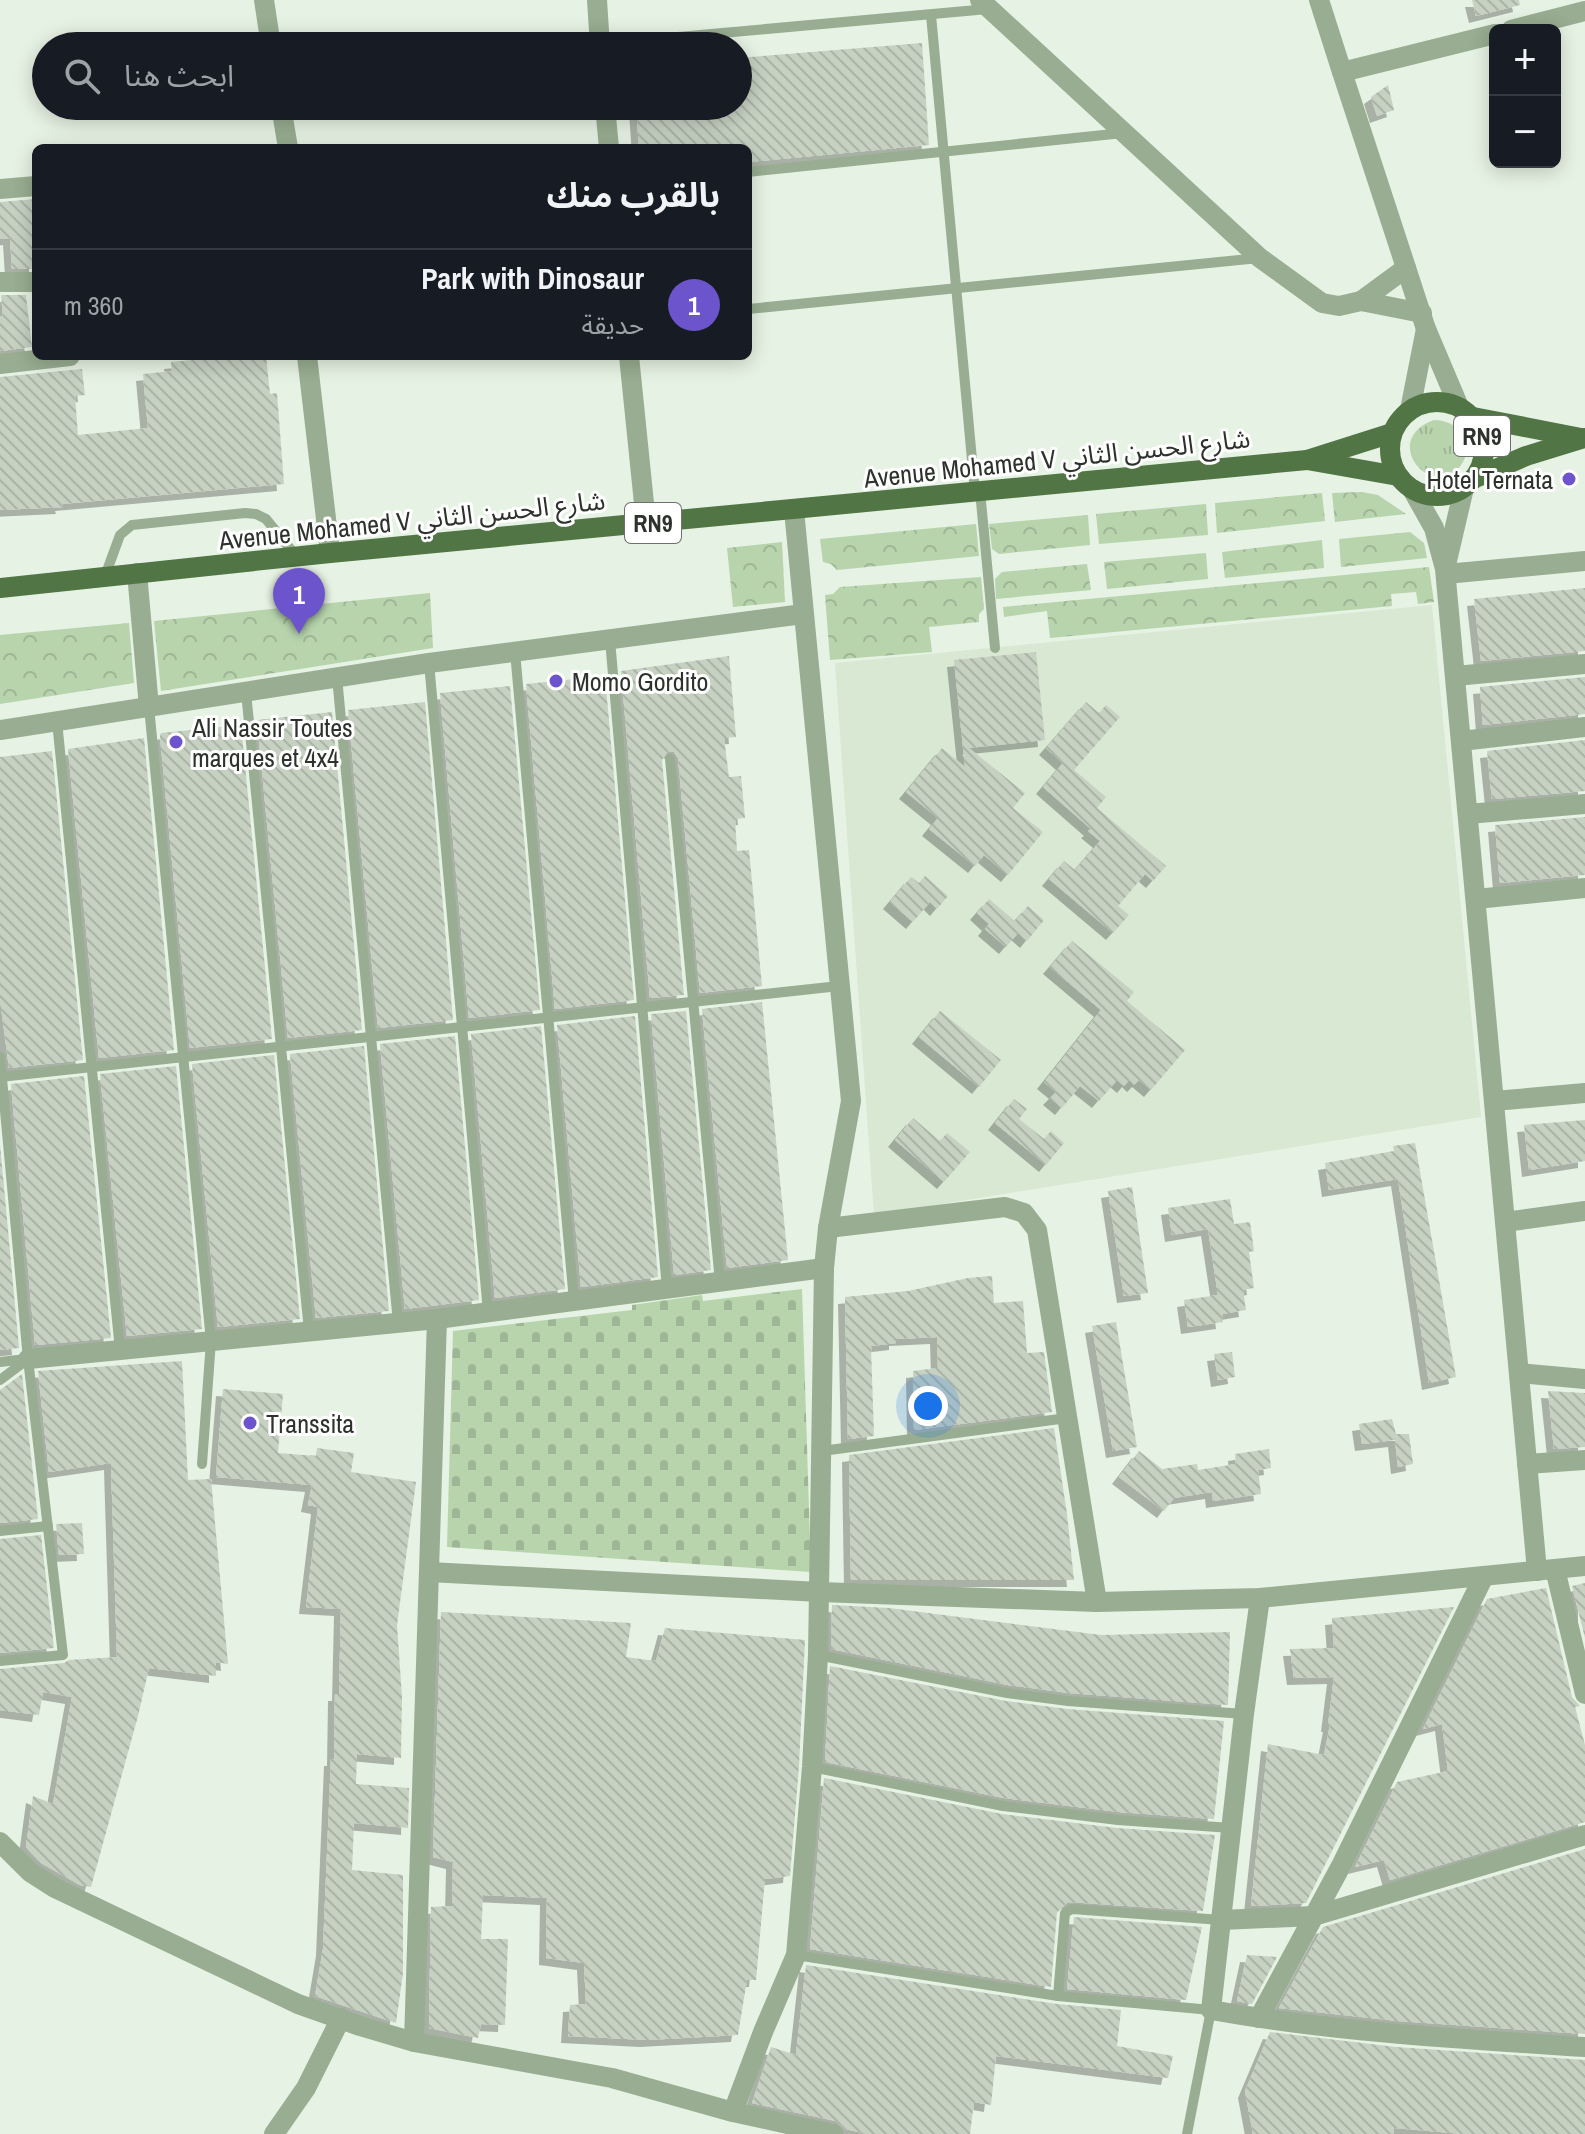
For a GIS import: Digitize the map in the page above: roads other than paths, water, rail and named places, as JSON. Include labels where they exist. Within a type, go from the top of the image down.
[{"type":"main road","name":"RN9","points":[[1410,410],[1434,401],[1466,412],[1584,438]]},
{"type":"main road","points":[[1405,482],[1392,462],[1392,433],[1410,410]]},
{"type":"main road","name":"RN9","points":[[1466,412],[1481,431],[1485,447],[1483,463],[1470,483]]},
{"type":"main road","name":"Avenue Mohamed V شارع الحسن الثاني","points":[[0,588],[296,556],[1307,460],[1392,433]]},
{"type":"main road","name":"RN9","points":[[1405,482],[1438,497],[1526,456],[1584,438]]},
{"type":"main road","name":"Avenue Mohamed V شارع الحسن الثاني","points":[[1307,460],[1405,482]]},
{"type":"street","points":[[264,0],[269,32]]},
{"type":"street","points":[[597,0],[599,32]]},
{"type":"street","points":[[1319,0],[1424,321],[1466,412]]},
{"type":"street","points":[[984,4],[1260,258],[1322,303],[1339,306],[1361,301],[1406,268]]},
{"type":"street","points":[[1534,24],[1585,11]]},
{"type":"street","points":[[1342,72],[1489,35]]},
{"type":"street","points":[[283,120],[287,144]]},
{"type":"street","points":[[606,120],[609,144]]},
{"type":"street","points":[[0,189],[32,186]]},
{"type":"street","points":[[0,282],[32,282]]},
{"type":"street","points":[[1361,301],[1424,321]]},
{"type":"street","points":[[1410,410],[1424,321]]},
{"type":"street","points":[[0,364],[33,360]]},
{"type":"street","points":[[307,360],[330,553]]},
{"type":"street","points":[[629,360],[646,523]]},
{"type":"street","points":[[1405,482],[1434,528],[1446,572],[1527,1464],[1546,1570],[1585,1694]]},
{"type":"street","points":[[1446,572],[1470,483]]},
{"type":"street","points":[[733,2112],[796,1955],[818,1655],[824,1268],[828,1228],[851,1101],[794,510]]},
{"type":"street","points":[[1446,572],[1585,561]]},
{"type":"street","points":[[137,573],[149,707]]},
{"type":"street","points":[[0,730],[429,663],[803,614]]},
{"type":"street","points":[[1455,676],[1585,664]]},
{"type":"street","points":[[1461,741],[1585,727]]},
{"type":"street","points":[[1468,814],[1585,804]]},
{"type":"street","points":[[1476,899],[1585,888]]},
{"type":"street","points":[[1494,1101],[1585,1093]]},
{"type":"street","points":[[828,1228],[1005,1207],[1024,1213],[1037,1230],[1097,1602]]},
{"type":"street","points":[[1505,1222],[1585,1211]]},
{"type":"street","points":[[28,1359],[437,1319],[824,1268]]},
{"type":"street","points":[[414,2042],[437,1319]]},
{"type":"street","points":[[1519,1373],[1585,1379]]},
{"type":"street","points":[[1527,1464],[1585,1460]]},
{"type":"street","points":[[429,1572],[820,1592],[1097,1602],[1260,1598],[1585,1566]]},
{"type":"street","points":[[1259,2018],[1407,1736],[1484,1576]]},
{"type":"street","points":[[1260,1598],[1211,2010],[1418,2036],[1585,2047]]},
{"type":"street","points":[[1221,1920],[1314,1916],[1585,1835]]},
{"type":"street","points":[[0,1842],[30,1872],[55,1888],[298,2004],[414,2042],[612,2078],[733,2112],[833,2134]]},
{"type":"street","points":[[274,2134],[306,2088],[341,2018]]},
{"type":"lane","points":[[743,32],[931,15],[984,4]]},
{"type":"lane","points":[[931,15],[995,648]]},
{"type":"lane","points":[[752,172],[1123,133]]},
{"type":"lane","points":[[752,309],[1260,258]]},
{"type":"lane","points":[[105,576],[120,535],[132,525],[230,514],[245,513],[266,519],[296,556]]},
{"type":"lane","points":[[610,640],[667,1289]]},
{"type":"lane","points":[[515,652],[574,1301]]},
{"type":"lane","points":[[429,663],[488,1312]]},
{"type":"lane","points":[[337,677],[398,1323]]},
{"type":"lane","points":[[246,692],[309,1331]]},
{"type":"lane","points":[[149,707],[211,1341],[202,1464]]},
{"type":"lane","points":[[57,721],[120,1350]]},
{"type":"lane","points":[[670,759],[720,1282]]},
{"type":"lane","points":[[1,1077],[839,986]]},
{"type":"lane","points":[[0,1057],[28,1359],[63,1655],[0,1661]]},
{"type":"lane","points":[[0,1362],[28,1359]]},
{"type":"lane","points":[[0,1380],[28,1359]]},
{"type":"lane","points":[[822,1451],[1067,1418]]},
{"type":"lane","points":[[0,1531],[48,1526]]},
{"type":"lane","points":[[818,1655],[1007,1693],[1068,1701],[1244,1714]]},
{"type":"lane","points":[[812,1767],[1003,1806],[1118,1820],[1231,1828]]},
{"type":"lane","points":[[1058,1996],[1065,1913],[1072,1909],[1221,1920]]},
{"type":"lane","points":[[796,1955],[1058,1996],[1211,2010],[1187,2134]]},
{"type":"place","name":"Hotel Ternata","points":[[1569,479]]},
{"type":"place","name":"Park with Dinosaur","points":[[299,634]]},
{"type":"place","name":"Momo Gordito","points":[[556,681]]},
{"type":"place","name":"Ali Nassir Toutes marques et 4x4","points":[[176,742]]},
{"type":"place","name":"Transsita","points":[[250,1423]]}]
